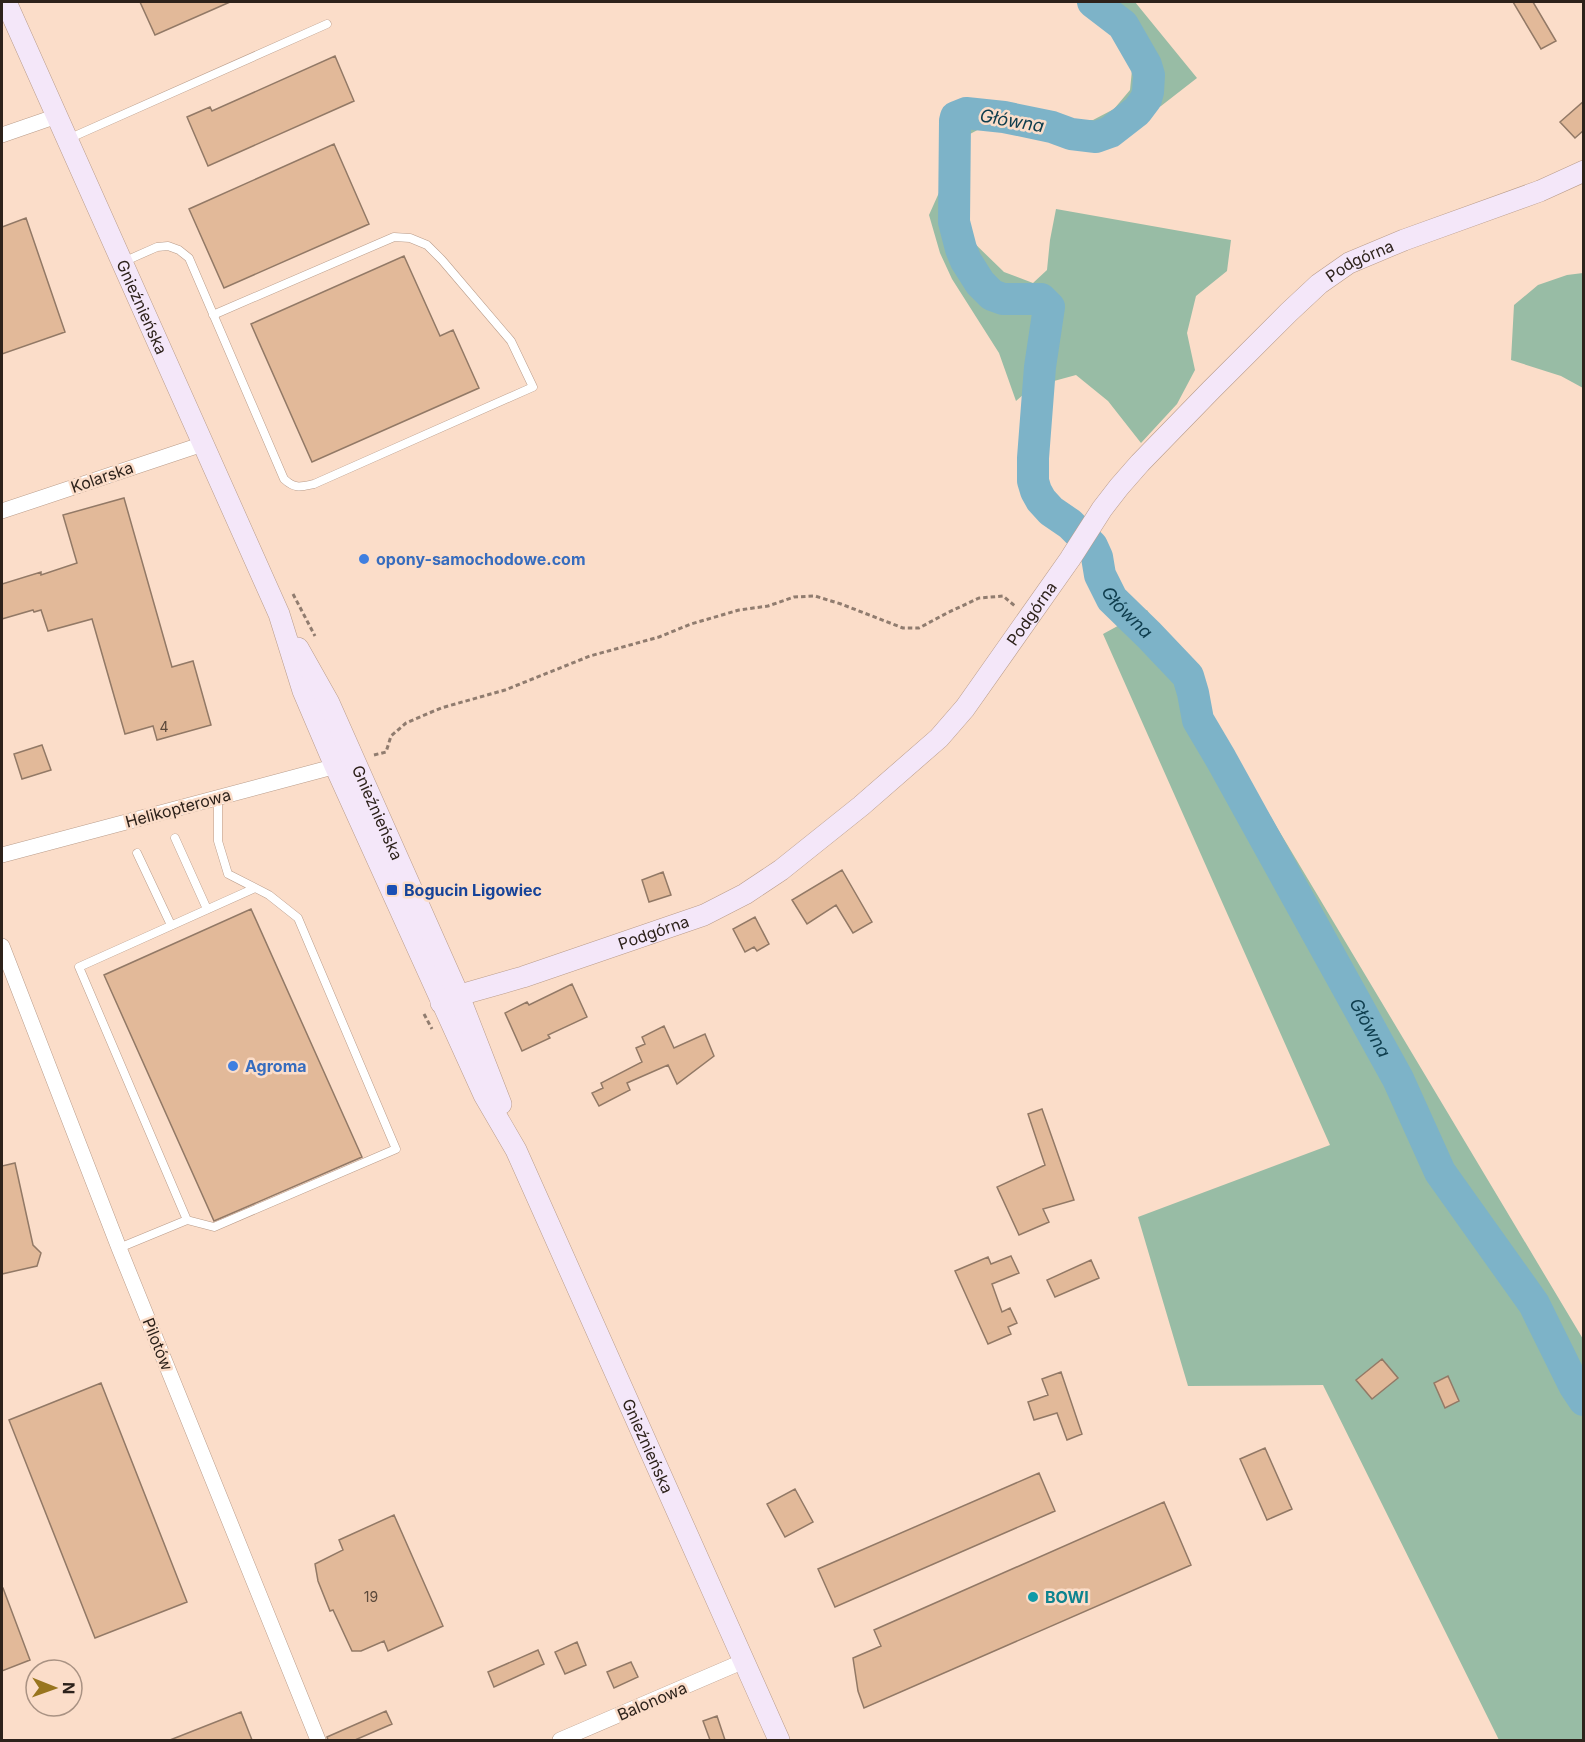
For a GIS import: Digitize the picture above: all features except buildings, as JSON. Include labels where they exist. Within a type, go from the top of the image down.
[{"type":"main road","name":"Gnieźnieńska","points":[[6,2],[279,614],[318,680],[345,764],[441,1003],[484,1095],[516,1150],[779,1740]]},
{"type":"main road","name":"Podgórna","points":[[441,1003],[704,915],[745,894],[781,870],[861,806],[939,738],[965,708],[1070,559],[1102,509],[1140,464],[1195,406],[1319,284],[1349,263],[1404,240],[1540,191],[1584,171]]},
{"type":"street","points":[[2,135],[57,116]]},
{"type":"street","name":"Kolarska","points":[[2,511],[202,444]]},
{"type":"street","name":"Helikopterowa","points":[[2,855],[345,764]]},
{"type":"street","name":"Pilotów","points":[[2,946],[119,1248],[318,1740]]},
{"type":"street","name":"Balonowa","points":[[561,1740],[744,1661]]},
{"type":"lane","points":[[67,139],[327,24]]},
{"type":"lane","points":[[122,262],[157,247],[168,246],[179,250],[189,258],[213,315],[284,479],[291,485],[301,487],[314,484],[532,387],[511,341],[442,260],[427,245],[410,237],[394,237],[213,315]]},
{"type":"lane","points":[[119,1248],[187,1220],[214,1227],[396,1149],[298,918],[269,895],[228,874],[218,841],[218,797]]},
{"type":"lane","points":[[175,838],[207,909]]},
{"type":"lane","points":[[137,853],[171,926]]},
{"type":"lane","points":[[187,1220],[79,967],[255,888]]},
{"type":"path","points":[[288,585],[315,638]]},
{"type":"path","points":[[345,764],[386,752],[391,736],[406,723],[441,708],[505,690],[590,656],[659,637],[690,624],[739,610],[768,606],[794,597],[815,596],[903,628],[919,628],[979,598],[1003,596],[1029,617]]},
{"type":"path","points":[[433,1032],[441,1003]]},
{"type":"green space","points":[[1075,2],[1135,2],[1197,78],[1161,106],[1100,142],[1075,143],[1047,134],[983,127],[970,134],[962,147],[961,223],[969,238],[1004,272],[1033,283],[1047,270],[1056,209],[1231,240],[1227,271],[1196,296],[1187,333],[1195,370],[1177,404],[1141,443],[1108,401],[1076,375],[1032,387],[1016,401],[999,353],[952,279],[940,253],[929,215],[942,186],[948,112],[962,102],[1017,108],[1065,120],[1093,120],[1114,109],[1130,90],[1132,70],[1119,38],[1101,18]]},
{"type":"green space","points":[[1584,273],[1583,388],[1561,376],[1511,360],[1514,305],[1538,285],[1567,275]]},
{"type":"green space","points":[[1147,610],[1583,1339],[1583,1740],[1499,1740],[1323,1385],[1188,1386],[1138,1217],[1330,1145],[1103,634]]},
{"type":"waterway","name":"Główna","points":[[1093,2],[1123,25],[1146,65],[1149,75],[1148,92],[1137,111],[1110,132],[1096,137],[1071,134],[1052,127],[1004,117],[966,113],[956,117],[955,121],[954,222],[966,261],[980,283],[992,295],[1003,299],[1041,299],[1049,307],[1040,367],[1033,458],[1033,481],[1036,491],[1051,511],[1070,524],[1092,546],[1097,557],[1100,575],[1112,599],[1188,676],[1198,720],[1398,1079],[1440,1172],[1534,1304],[1574,1385],[1584,1400]]},
{"type":"place","name":"opony-samochodowe.com","points":[[364,559]]},
{"type":"place","name":"Bogucin Ligowiec","points":[[392,890]]},
{"type":"place","name":"Agroma","points":[[233,1066]]},
{"type":"place","name":"BOWI","points":[[1033,1597]]}]
